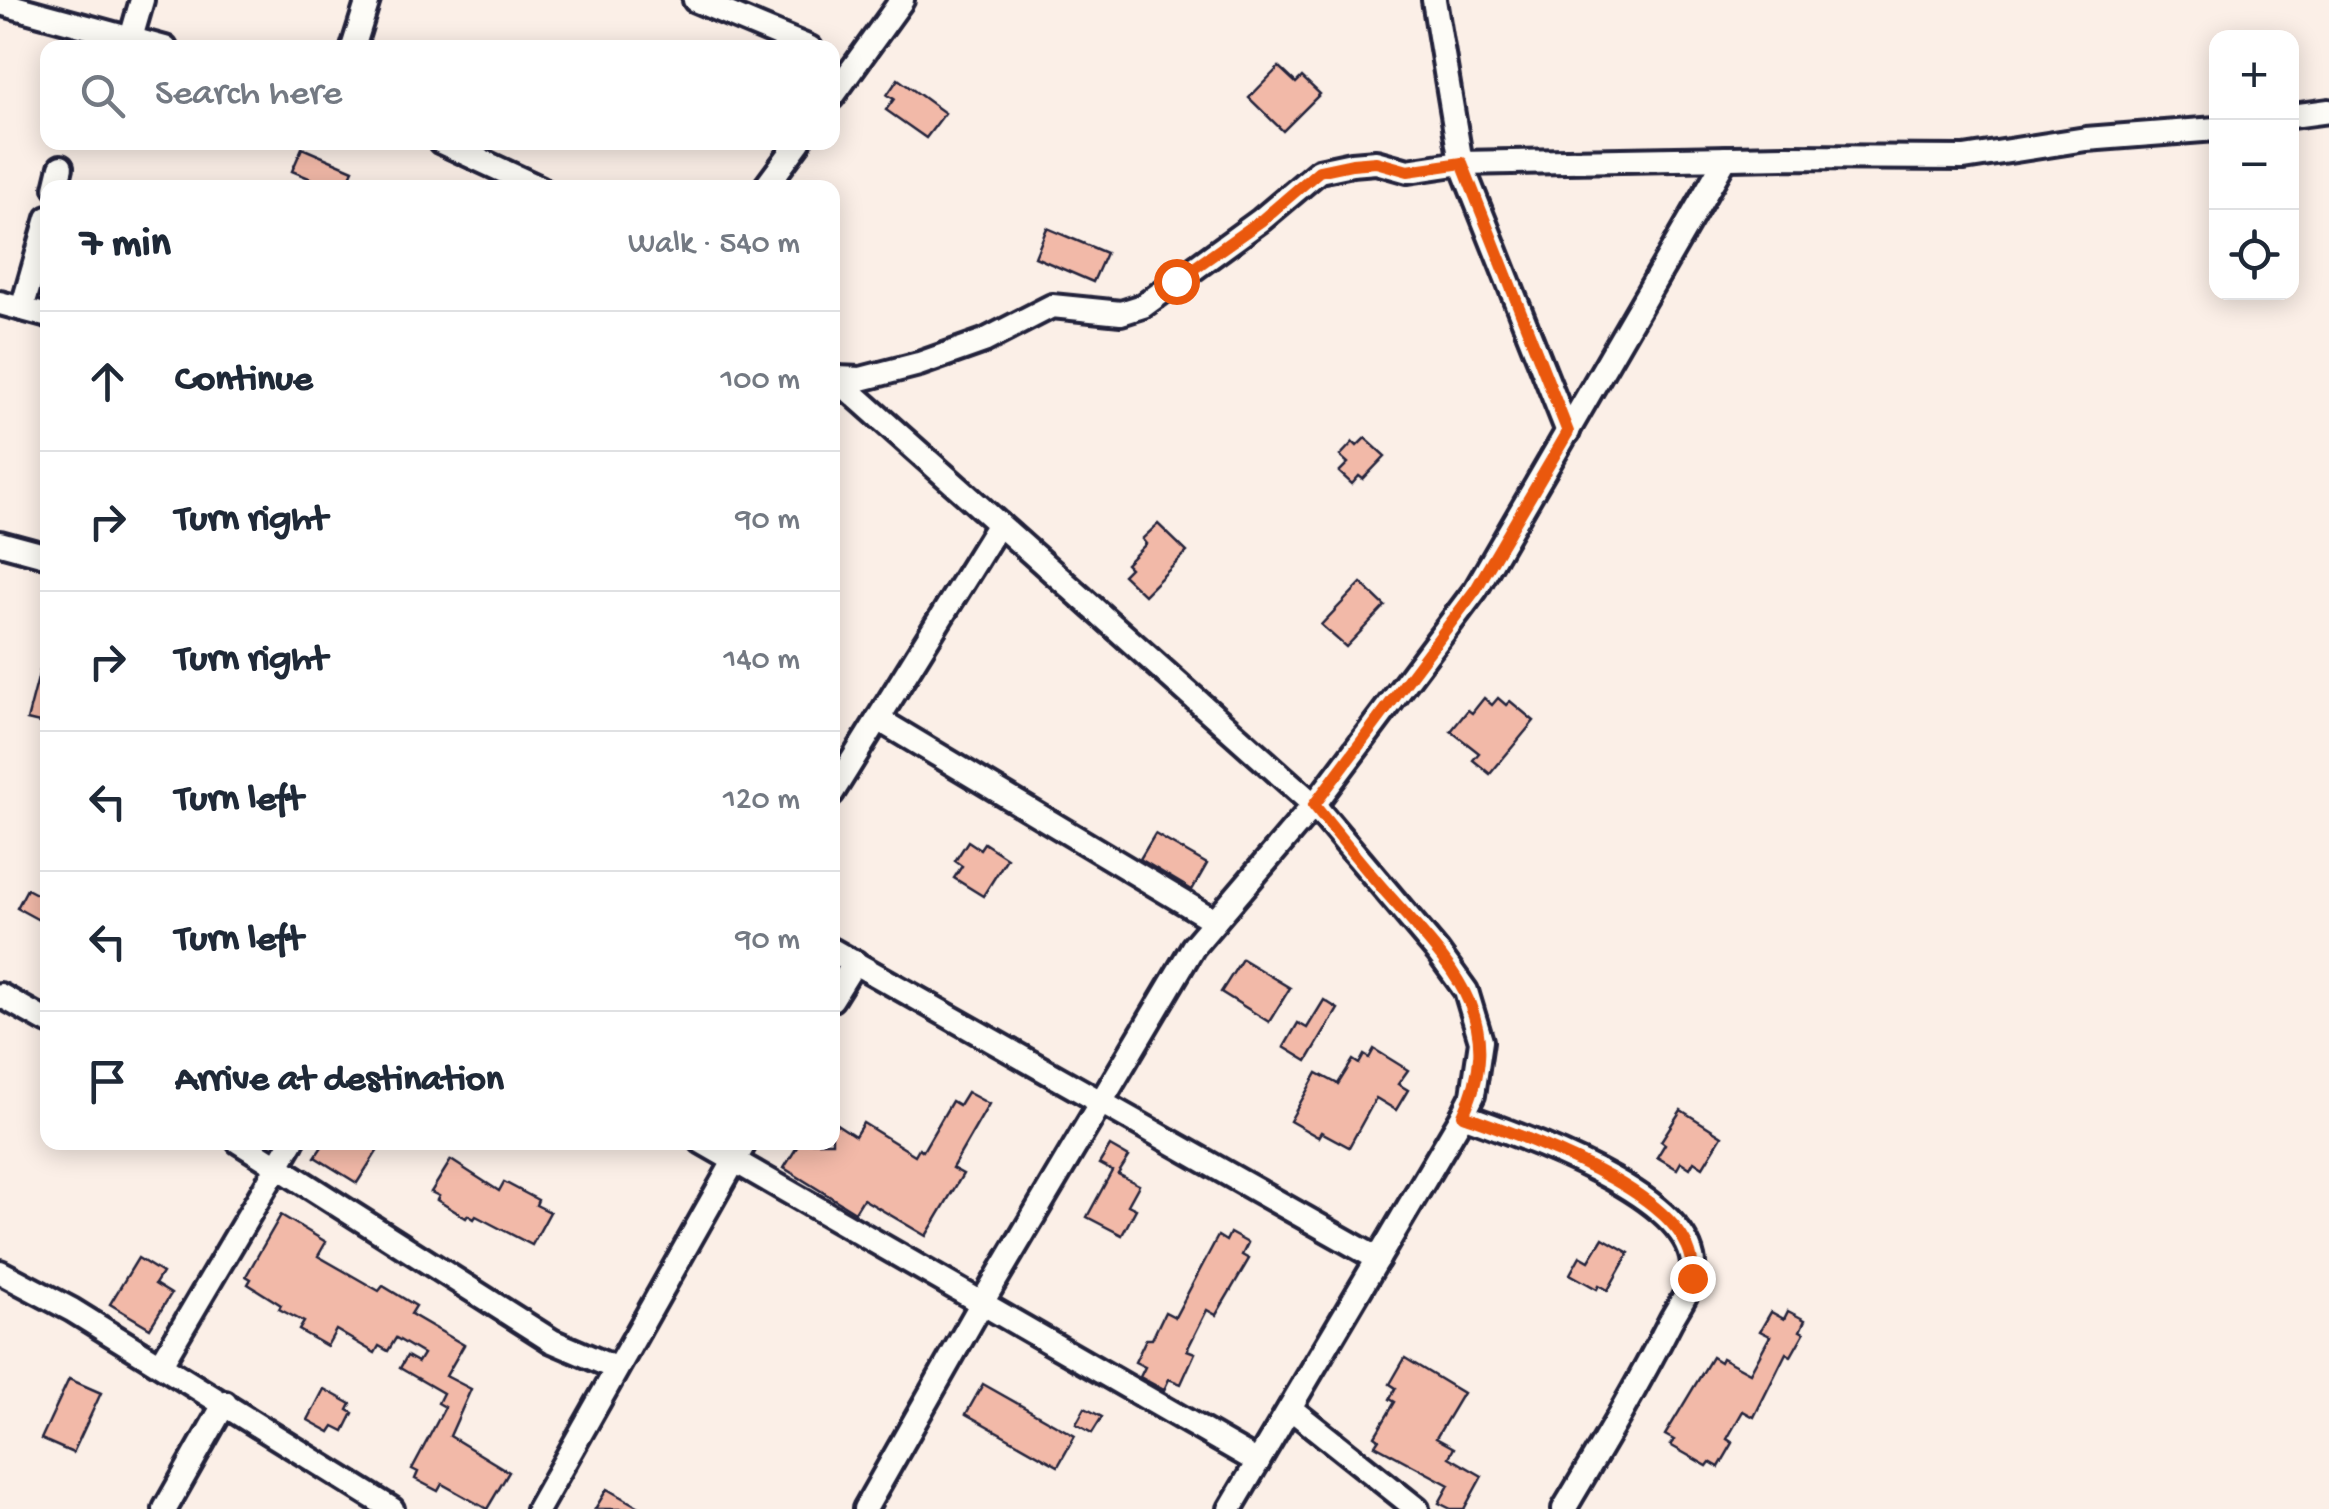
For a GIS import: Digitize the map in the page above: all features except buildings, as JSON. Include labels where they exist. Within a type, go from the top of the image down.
[{"type":"street","points":[[131,38],[142,0]]},
{"type":"street","points":[[356,40],[368,0]]},
{"type":"street","points":[[695,0],[791,40]]},
{"type":"street","points":[[843,62],[902,0]]},
{"type":"street","points":[[1434,0],[1462,163],[1568,432]]},
{"type":"street","points":[[0,4],[138,40]]},
{"type":"street","points":[[2299,115],[2329,112]]},
{"type":"street","points":[[840,376],[861,378],[919,364],[984,341],[1052,306],[1121,313],[1143,306],[1262,220],[1319,171],[1376,162],[1408,171],[1462,163],[1964,158],[2086,139],[2209,130]]},
{"type":"street","points":[[459,150],[523,180]]},
{"type":"street","points":[[771,180],[793,150]]},
{"type":"street","points":[[864,1509],[982,1301],[1194,947],[1314,805],[1476,589],[1726,158]]},
{"type":"street","points":[[40,237],[11,306],[40,314]]},
{"type":"street","points":[[840,381],[1314,805],[1466,991],[1481,1041],[1473,1095],[1230,1509]]},
{"type":"street","points":[[840,780],[999,524]]},
{"type":"street","points":[[0,543],[40,554]]},
{"type":"street","points":[[878,719],[1215,922]]},
{"type":"street","points":[[840,954],[1378,1259]]},
{"type":"street","points":[[840,986],[855,962]]},
{"type":"street","points":[[0,995],[40,1018]]},
{"type":"street","points":[[1463,1115],[1567,1154],[1626,1186],[1667,1217],[1682,1237],[1692,1265],[1689,1285],[1655,1352],[1564,1509]]},
{"type":"street","points":[[251,1150],[552,1341],[616,1368]]},
{"type":"street","points":[[160,1364],[287,1150]]},
{"type":"street","points":[[538,1509],[740,1152],[982,1301],[1258,1462]]},
{"type":"street","points":[[0,1272],[225,1403],[392,1509]]},
{"type":"street","points":[[166,1509],[225,1403]]},
{"type":"street","points":[[1290,1408],[1418,1509]]},
{"type":"route","points":[[1176,281],[1262,220],[1319,171],[1376,162],[1408,171],[1462,163],[1568,432],[1476,589],[1314,805],[1466,991],[1481,1041],[1473,1095],[1463,1115],[1567,1154],[1626,1186],[1667,1217],[1682,1237],[1692,1265],[1692,1278]]}]
